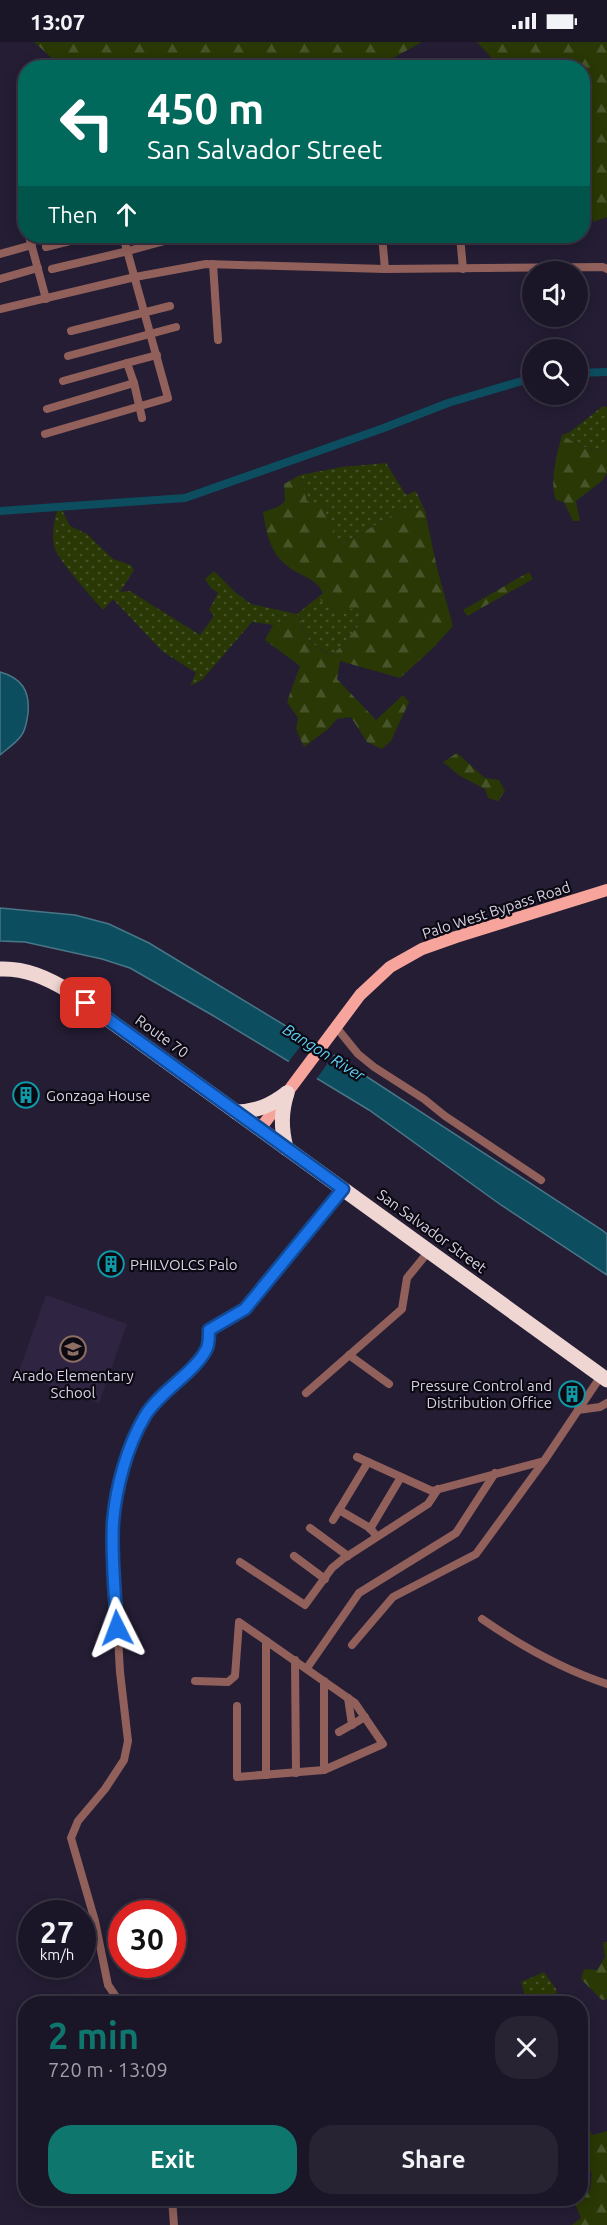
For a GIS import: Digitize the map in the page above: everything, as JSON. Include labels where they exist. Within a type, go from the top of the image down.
[{"type":"highway","name":"Route 70","points":[[0,969],[14,968],[44,977],[69,991],[236,1112]]},
{"type":"highway","points":[[236,1112],[261,1109],[272,1104],[290,1088]]},
{"type":"highway","points":[[285,1148],[282,1123],[290,1088]]},
{"type":"highway","name":"San Salvador Street","points":[[236,1112],[604,1378]]},
{"type":"main road","name":"Palo West Bypass Road","points":[[260,1129],[360,995],[390,968],[422,949],[607,890]]},
{"type":"street","points":[[46,247],[62,243]]},
{"type":"street","points":[[45,434],[168,398],[125,243]]},
{"type":"street","points":[[51,269],[157,243]]},
{"type":"street","points":[[383,243],[385,269]]},
{"type":"street","points":[[461,243],[464,269]]},
{"type":"street","points":[[0,254],[32,245],[46,299]]},
{"type":"street","points":[[213,264],[218,340]]},
{"type":"street","points":[[0,309],[135,277],[213,264],[385,269],[603,267],[607,270]]},
{"type":"street","points":[[0,279],[38,268]]},
{"type":"street","points":[[71,331],[170,306]]},
{"type":"street","points":[[68,356],[176,327]]},
{"type":"street","points":[[63,381],[157,355]]},
{"type":"street","points":[[127,363],[142,418]]},
{"type":"street","points":[[47,409],[134,383]]},
{"type":"street","points":[[334,1030],[374,1067],[416,1093],[541,1180]]},
{"type":"street","points":[[116,1996],[108,1985],[95,1921],[71,1838],[78,1821],[105,1789],[124,1760],[128,1741],[120,1672],[113,1521],[120,1482],[130,1449],[144,1417],[158,1398],[176,1383],[208,1347],[209,1330],[245,1309],[343,1189]]},
{"type":"street","points":[[306,1393],[402,1309],[407,1278],[429,1251]]},
{"type":"street","points":[[349,1355],[389,1384]]},
{"type":"street","points":[[352,1644],[393,1597],[476,1554],[578,1410],[604,1378]]},
{"type":"street","points":[[578,1410],[600,1407],[607,1402]]},
{"type":"street","points":[[357,1457],[432,1491],[544,1461]]},
{"type":"street","points":[[333,1520],[368,1462]]},
{"type":"street","points":[[307,1668],[359,1593],[456,1533],[495,1473]]},
{"type":"street","points":[[370,1529],[401,1477]]},
{"type":"street","points":[[240,1562],[305,1605],[332,1568],[428,1504],[438,1489]]},
{"type":"street","points":[[339,1510],[370,1529],[378,1538]]},
{"type":"street","points":[[310,1528],[348,1556]]},
{"type":"street","points":[[294,1556],[325,1578]]},
{"type":"street","points":[[482,1619],[547,1659],[607,1684]]},
{"type":"street","points":[[195,1681],[228,1682],[235,1676],[239,1623],[355,1702],[383,1744],[324,1770],[237,1777],[237,1706]]},
{"type":"street","points":[[266,1641],[266,1775]]},
{"type":"street","points":[[295,1660],[296,1773]]},
{"type":"street","points":[[324,1681],[324,1770]]},
{"type":"street","points":[[348,1698],[352,1725]]},
{"type":"street","points":[[339,1732],[365,1717]]},
{"type":"street","points":[[173,2206],[174,2225]]},
{"type":"shaded area","name":"Arado Elementary School","points":[[46,1295],[127,1324],[99,1403],[18,1374]]},
{"type":"green space","points":[[34,42],[422,42],[390,60],[54,60]]},
{"type":"green space","points":[[477,42],[607,42],[607,217],[593,222],[590,206],[590,60],[494,60]]},
{"type":"green space","points":[[603,406],[607,407],[607,449],[589,448],[562,435],[570,432]]},
{"type":"green space","points":[[562,435],[589,448],[607,449],[607,473],[602,481],[576,501],[580,521],[573,521],[564,502],[556,500],[554,493],[554,468]]},
{"type":"green space","points":[[386,463],[406,495],[416,491],[425,511],[404,509],[340,545],[322,505],[307,501],[300,475],[342,467]]},
{"type":"green space","points":[[300,475],[307,501],[322,504],[340,545],[404,509],[425,511],[437,568],[453,626],[400,678],[340,661],[337,679],[376,720],[403,695],[409,702],[391,741],[382,749],[367,742],[351,717],[337,719],[304,747],[296,729],[298,718],[287,702],[300,666],[265,640],[273,625],[297,614],[309,640],[331,655],[362,623],[360,612],[353,608],[338,612],[317,598],[323,593],[320,587],[285,564],[272,546],[263,512],[278,507],[285,501],[284,484]]},
{"type":"green space","points":[[59,504],[70,526],[87,534],[113,559],[131,565],[134,570],[120,592],[130,591],[200,635],[214,616],[209,610],[218,593],[205,579],[214,571],[251,604],[297,614],[273,625],[252,622],[202,680],[190,686],[196,673],[162,651],[113,599],[103,610],[61,560],[54,546],[53,535]]},
{"type":"green space","points":[[529,572],[533,579],[467,616],[463,610]]},
{"type":"green space","points":[[317,598],[338,611],[353,608],[360,612],[362,623],[331,655],[309,640],[297,614]]},
{"type":"green space","points":[[457,753],[485,778],[499,780],[505,791],[498,801],[488,798],[485,789],[460,776],[443,762]]},
{"type":"green space","points":[[607,1942],[607,1999],[602,2000],[581,1979],[584,1969],[597,1970],[605,1957],[603,1943]]},
{"type":"green space","points":[[544,1972],[556,1989],[557,1996],[525,1996],[521,1982]]},
{"type":"green space","points":[[588,2129],[593,2135],[607,2131],[607,2225],[572,2225],[581,2218],[576,2206],[588,2206],[592,2173],[588,2169]]},
{"type":"water","points":[[0,672],[14,678],[23,686],[28,698],[28,713],[23,734],[0,755]]},
{"type":"water","name":"Bangon River","points":[[0,908],[75,915],[109,924],[149,943],[332,1054],[602,1230],[607,1234],[607,1275],[501,1205],[369,1110],[130,968],[102,959],[25,942],[0,941]]},
{"type":"pier","points":[[308,1036],[335,1053],[315,1081],[287,1064]]},
{"type":"waterway","points":[[588,373],[607,372]]},
{"type":"waterway","points":[[0,511],[185,498],[448,403],[522,381]]},
{"type":"place","name":"Gonzaga House","points":[[26,1095]]},
{"type":"place","name":"PHILVOLCS Palo","points":[[111,1264]]},
{"type":"place","name":"Arado Elementary School","points":[[73,1349]]},
{"type":"place","name":"Pressure Control and Distribution Office","points":[[572,1394]]},
{"type":"route","points":[[86,1003],[343,1189],[245,1309],[209,1330],[208,1347],[176,1383],[158,1398],[144,1417],[130,1449],[120,1482],[113,1521],[117,1628]]}]
